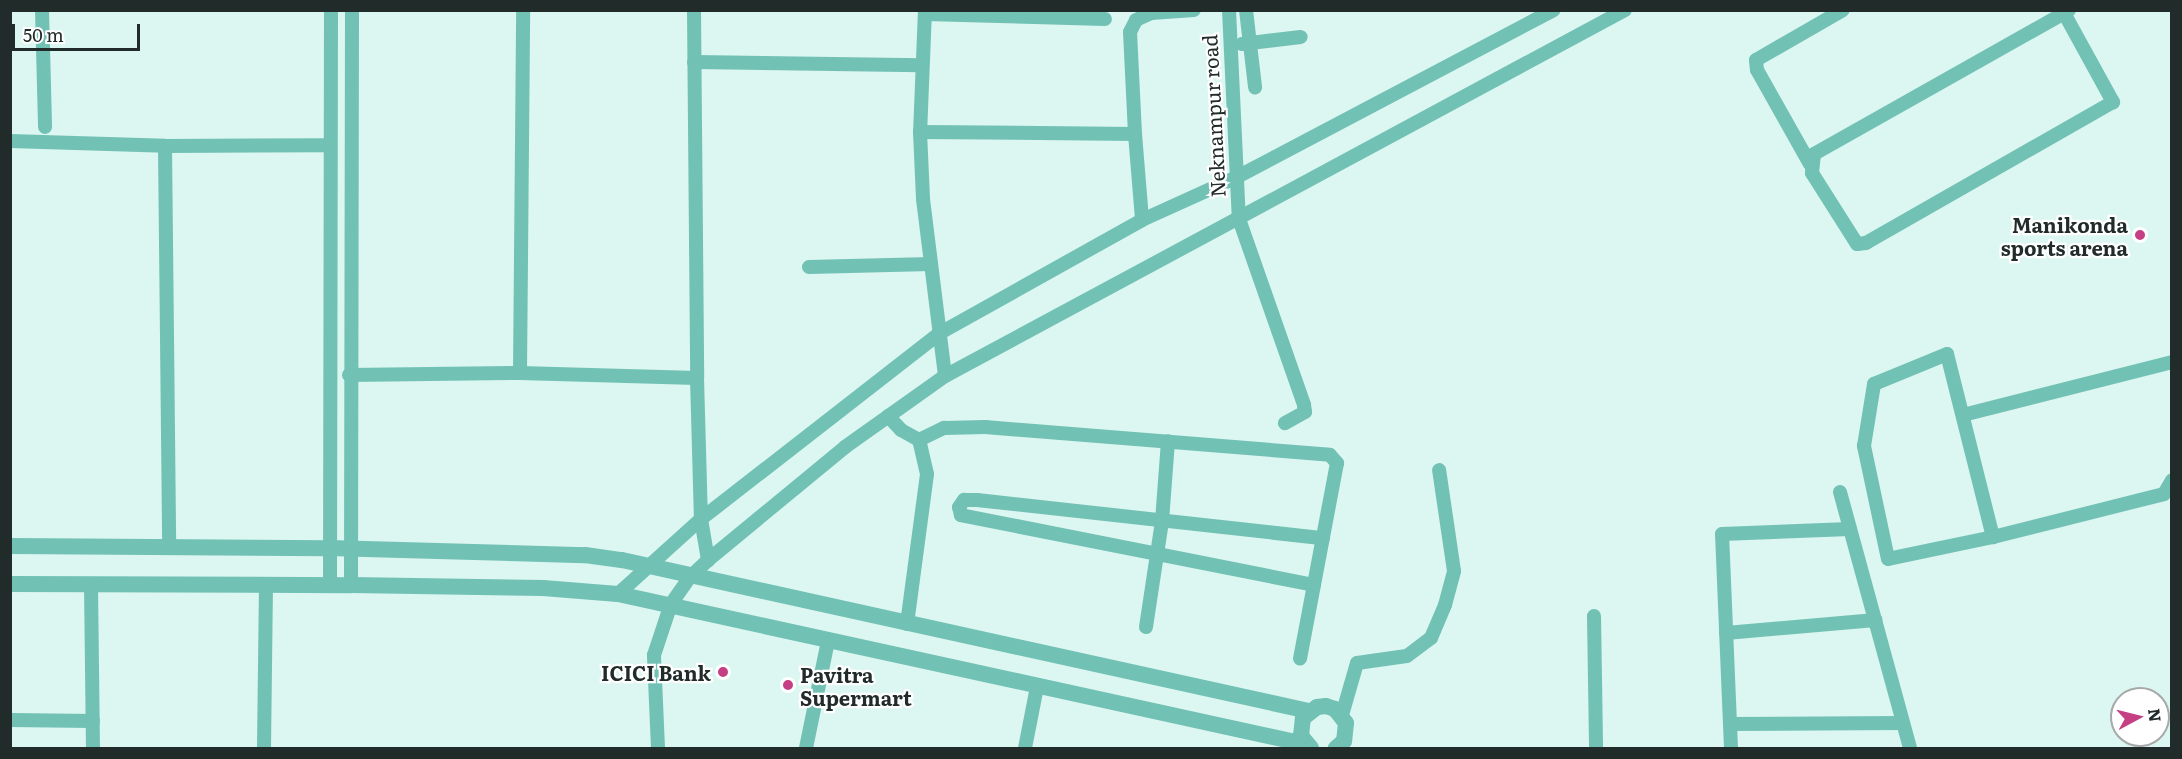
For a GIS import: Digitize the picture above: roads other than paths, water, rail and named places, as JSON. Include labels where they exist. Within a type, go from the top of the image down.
[{"type":"street","points":[[42,10],[45,127]]},
{"type":"street","points":[[330,585],[331,10]]},
{"type":"street","points":[[351,585],[348,375],[352,10]]},
{"type":"street","points":[[520,373],[523,10]]},
{"type":"street","points":[[694,10],[697,378],[701,519],[708,560]]},
{"type":"street","points":[[1142,220],[1136,134],[1133,26],[1136,20],[1151,13],[1194,10]]},
{"type":"street","name":"Neknampur road","points":[[1229,10],[1239,219],[1305,412],[1285,423]]},
{"type":"street","points":[[1246,10],[1255,87]]},
{"type":"street","points":[[618,594],[701,519],[940,333],[1142,220],[1237,177],[1554,10]]},
{"type":"street","points":[[658,748],[654,655],[672,604],[690,577],[708,560],[888,416],[945,376],[1625,10]]},
{"type":"street","points":[[1810,164],[1814,154],[2065,11],[2113,102],[1866,243],[1857,244],[1850,237],[1757,70],[1756,60],[1843,10]]},
{"type":"street","points":[[945,376],[931,264],[920,132],[925,12],[1105,19]]},
{"type":"street","points":[[1231,45],[1301,38]]},
{"type":"street","points":[[694,62],[922,65]]},
{"type":"street","points":[[920,132],[1136,134]]},
{"type":"street","points":[[10,141],[165,146],[330,145]]},
{"type":"street","points":[[165,146],[170,548]]},
{"type":"street","points":[[809,267],[931,264]]},
{"type":"street","points":[[1993,537],[1947,354],[1874,384],[1864,446],[1888,560],[1993,537],[2163,494],[2172,480]]},
{"type":"street","points":[[1964,416],[2172,362]]},
{"type":"street","points":[[348,375],[520,373],[697,378]]},
{"type":"street","points":[[888,416],[901,430],[919,440],[927,474],[907,624]]},
{"type":"street","points":[[919,440],[944,428],[985,427],[1330,455],[1337,463],[1300,659]]},
{"type":"street","points":[[1146,627],[1162,521],[1168,441]]},
{"type":"street","points":[[1338,748],[1347,732],[1342,715],[1357,663],[1407,656],[1431,638],[1445,605],[1454,571],[1439,470]]},
{"type":"street","points":[[1840,492],[1910,748]]},
{"type":"street","points":[[1314,585],[961,515],[959,507],[964,500],[977,500],[1323,538]]},
{"type":"street","points":[[1731,748],[1722,534],[1850,529]]},
{"type":"street","points":[[10,546],[545,552],[649,566],[690,577],[1309,711],[1326,706],[1342,715]]},
{"type":"street","points":[[10,584],[543,588],[618,594],[672,604],[1308,746]]},
{"type":"street","points":[[91,585],[93,748]]},
{"type":"street","points":[[264,748],[266,586]]},
{"type":"street","points":[[1594,616],[1596,748]]},
{"type":"street","points":[[1726,633],[1875,620]]},
{"type":"street","points":[[806,748],[828,640]]},
{"type":"street","points":[[1025,748],[1037,687]]},
{"type":"street","points":[[1308,746],[1300,727],[1309,711]]},
{"type":"street","points":[[10,720],[93,721]]},
{"type":"street","points":[[1730,724],[1903,723]]},
{"type":"place","name":"Manikonda sports arena","points":[[2140,235]]},
{"type":"place","name":"ICICI Bank","points":[[723,672]]},
{"type":"place","name":"Pavitra Supermart","points":[[788,685]]}]
